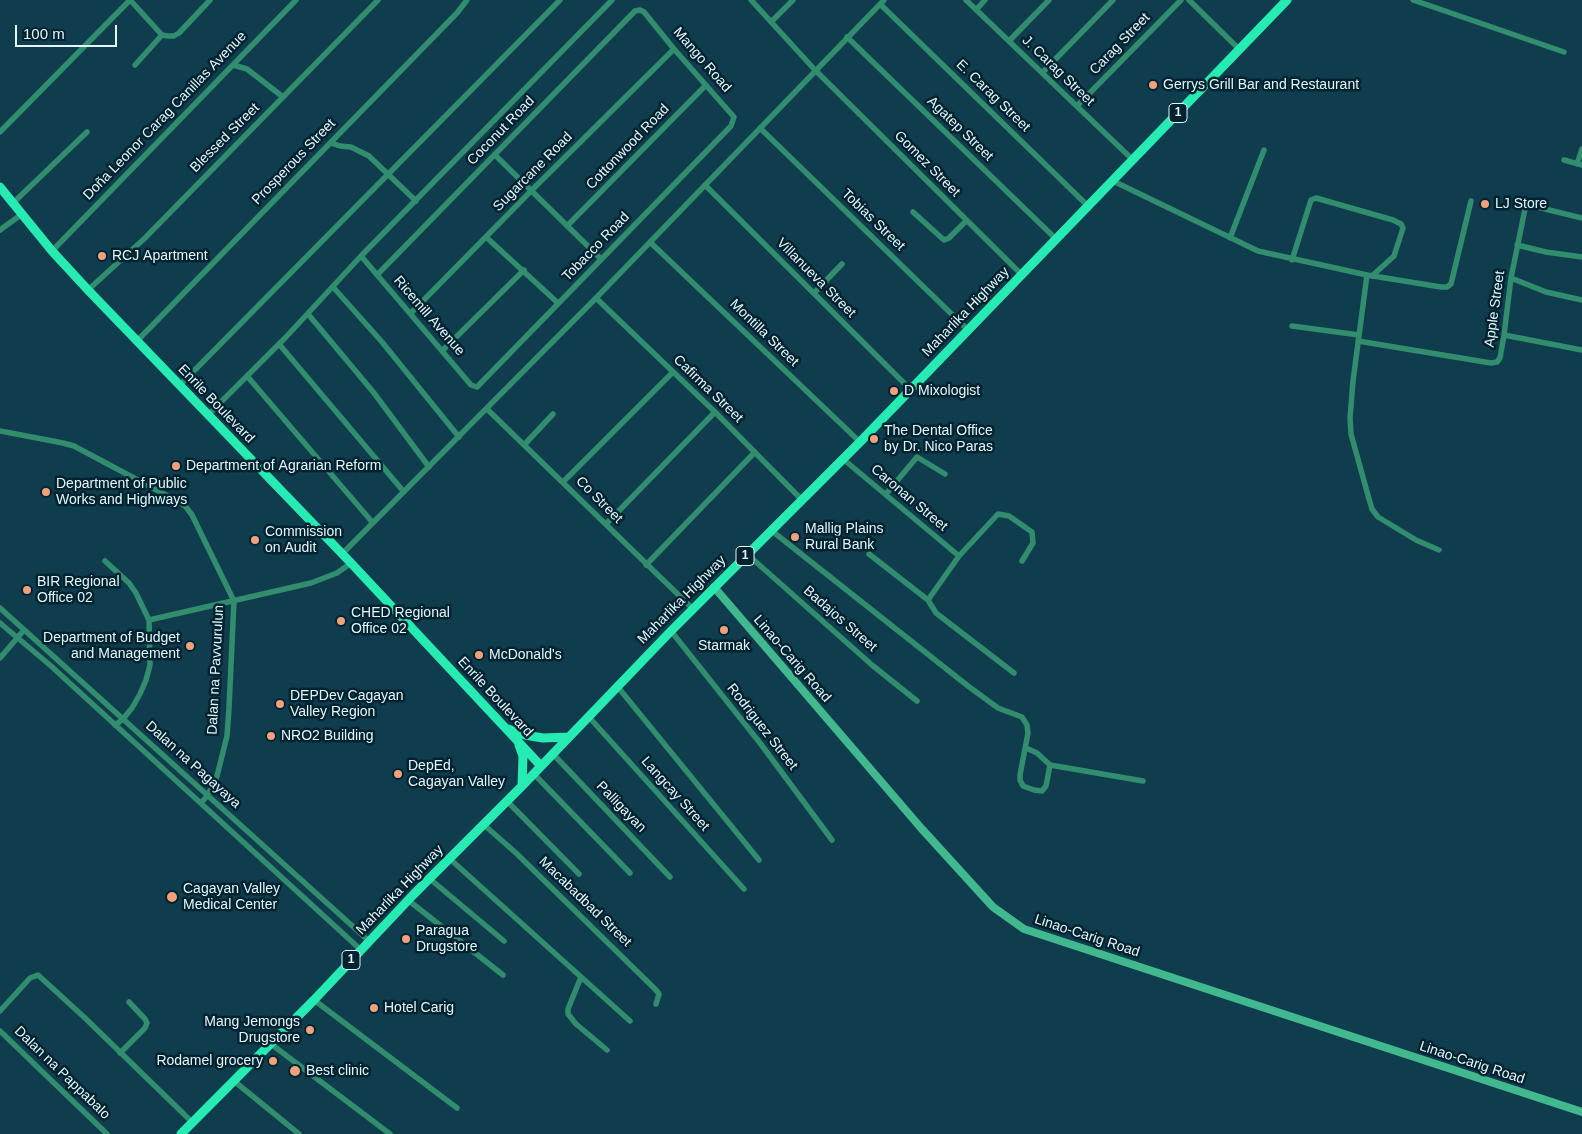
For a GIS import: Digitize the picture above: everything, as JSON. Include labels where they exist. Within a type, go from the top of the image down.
[{"type":"highway","name":"Maharlika Highway","points":[[181,1134],[314,1000],[408,900],[534,774],[714,587],[860,442],[1287,0]]},
{"type":"highway","name":"Enrile Boulevard","points":[[0,187],[52,251],[88,290],[351,563],[541,766]]},
{"type":"highway","points":[[506,729],[543,738],[569,737]]},
{"type":"highway","points":[[513,737],[523,756],[522,786]]},
{"type":"main road","name":"Linao-Carig Road","points":[[714,587],[940,850],[993,907],[1018,925],[1052,938],[1582,1112]]},
{"type":"street","points":[[0,132],[130,0],[162,35],[174,36],[210,0]]},
{"type":"street","name":"Doña Leonor Carag Canillas Avenue","points":[[52,251],[296,0]]},
{"type":"street","name":"Blessed Street","points":[[88,290],[144,238],[378,0]]},
{"type":"street","name":"Prosperous Street","points":[[137,341],[457,13],[467,0]]},
{"type":"street","points":[[180,385],[560,0]]},
{"type":"street","points":[[208,415],[280,344],[361,256],[612,0]]},
{"type":"street","name":"Gomez Street","points":[[751,0],[815,70],[1021,274]]},
{"type":"street","points":[[771,22],[793,0]]},
{"type":"street","name":"J. Carag Street","points":[[966,0],[1133,160]]},
{"type":"street","points":[[976,10],[986,0]]},
{"type":"street","points":[[1009,41],[1049,0]]},
{"type":"street","points":[[1042,73],[1113,0]]},
{"type":"street","name":"Carag Street","points":[[1077,106],[1181,0]]},
{"type":"street","points":[[1189,0],[1240,50]]},
{"type":"street","points":[[1413,0],[1564,52]]},
{"type":"street","points":[[342,554],[596,298],[846,37],[882,2]]},
{"type":"street","name":"E. Carag Street","points":[[882,2],[1088,206]]},
{"type":"street","name":"Coconut Road","points":[[378,275],[630,15],[638,10],[644,12]]},
{"type":"street","name":"Mango Road","points":[[644,12],[734,117],[731,126]]},
{"type":"street","points":[[135,65],[162,35]]},
{"type":"street","name":"Agatep Street","points":[[846,37],[1057,238]]},
{"type":"street","name":"Sugarcane Road","points":[[411,313],[674,49]]},
{"type":"street","points":[[233,65],[246,69],[262,79],[283,98]]},
{"type":"street","name":"Cottonwood Road","points":[[567,226],[706,85]]},
{"type":"street","name":"Tobacco Road","points":[[479,386],[731,126]]},
{"type":"street","name":"Tobias Street","points":[[760,128],[968,330]]},
{"type":"street","points":[[13,203],[87,132]]},
{"type":"street","points":[[331,143],[369,156],[416,201]]},
{"type":"street","points":[[1564,160],[1580,165],[1582,149]]},
{"type":"street","points":[[1230,238],[1264,150]]},
{"type":"street","points":[[495,155],[601,259]]},
{"type":"street","points":[[1113,180],[1258,252],[1369,275],[1441,287],[1448,286],[1452,279],[1471,201]]},
{"type":"street","name":"Villanueva Street","points":[[705,185],[910,389]]},
{"type":"street","points":[[1292,260],[1311,200],[1316,198],[1401,224],[1403,228],[1394,256],[1369,275],[1353,381],[1350,427],[1372,509],[1378,517],[1394,528],[1439,550]]},
{"type":"street","name":"Apple Street","points":[[1359,338],[1491,363],[1499,360],[1511,278],[1524,211],[1527,206],[1537,207],[1582,218]]},
{"type":"street","points":[[913,212],[944,240],[949,238],[966,221]]},
{"type":"street","points":[[0,230],[22,214]]},
{"type":"street","points":[[486,237],[558,303]]},
{"type":"street","name":"Montilla Street","points":[[650,242],[860,442]]},
{"type":"street","points":[[1517,245],[1546,252],[1582,257]]},
{"type":"street","name":"Ricemill Avenue","points":[[361,256],[471,385],[479,386]]},
{"type":"street","points":[[814,292],[842,264]]},
{"type":"street","points":[[442,350],[524,270]]},
{"type":"street","points":[[1511,278],[1546,292],[1582,300]]},
{"type":"street","points":[[333,287],[382,342],[459,437]]},
{"type":"street","name":"Cafirma Street","points":[[596,298],[715,412],[802,500]]},
{"type":"street","points":[[308,314],[374,393],[429,467]]},
{"type":"street","points":[[1292,326],[1359,338]]},
{"type":"street","points":[[1504,335],[1582,350]]},
{"type":"street","points":[[280,344],[404,492]]},
{"type":"street","points":[[563,482],[673,372]]},
{"type":"street","points":[[246,376],[373,523]]},
{"type":"street","name":"Co Street","points":[[486,409],[693,610]]},
{"type":"street","points":[[606,524],[715,412]]},
{"type":"street","points":[[524,445],[553,414]]},
{"type":"street","name":"Dalan na Pavvurulun","points":[[0,431],[74,446],[186,506],[192,516],[234,601],[227,736],[217,776],[208,795],[201,803]]},
{"type":"street","points":[[646,565],[755,452]]},
{"type":"street","points":[[886,494],[917,457],[945,474]]},
{"type":"street","name":"Caronan Street","points":[[843,458],[959,556]]},
{"type":"street","points":[[928,600],[959,556],[995,516],[1001,513],[1009,516],[1032,532],[1033,543],[1022,562]]},
{"type":"street","points":[[772,531],[968,686],[998,708],[1022,718],[1028,730],[1020,775],[1023,786],[1042,791],[1046,786],[1050,766]]},
{"type":"street","name":"Badajos Street","points":[[747,554],[872,665],[917,701]]},
{"type":"street","points":[[869,554],[928,600],[936,613],[1014,673]]},
{"type":"street","points":[[105,561],[129,583],[149,620],[150,658],[146,680],[140,694],[123,719],[115,725]]},
{"type":"street","points":[[149,620],[311,584],[337,573],[351,563]]},
{"type":"street","name":"Dalan na Pagayaya","points":[[0,608],[369,941]]},
{"type":"street","name":"Dalan na Pagayaya","points":[[0,623],[51,666],[361,950]]},
{"type":"street","points":[[0,658],[24,630]]},
{"type":"street","name":"Rodriguez Street","points":[[671,631],[760,743],[832,840]]},
{"type":"street","points":[[617,686],[759,860]]},
{"type":"street","name":"Langcay Street","points":[[588,716],[744,889]]},
{"type":"street","points":[[1026,748],[1037,753],[1050,766],[1143,781]]},
{"type":"street","name":"Palligayan","points":[[553,754],[670,877]]},
{"type":"street","points":[[534,774],[630,873]]},
{"type":"street","points":[[507,801],[578,874]]},
{"type":"street","name":"Macabadbad Street","points":[[483,824],[516,853],[651,984],[659,994],[656,1004]]},
{"type":"street","points":[[450,859],[630,1021]]},
{"type":"street","points":[[430,879],[504,941]]},
{"type":"street","points":[[408,900],[503,975]]},
{"type":"street","points":[[0,1011],[30,978],[38,975],[192,1122]]},
{"type":"street","points":[[581,977],[568,1009],[568,1014],[576,1024],[607,1050]]},
{"type":"street","points":[[314,1000],[457,1108]]},
{"type":"street","points":[[120,1053],[145,1028],[147,1023],[129,1002]]},
{"type":"street","name":"Dalan na Pappabalo","points":[[0,1030],[107,1134]]},
{"type":"street","points":[[271,1044],[390,1134]]},
{"type":"street","points":[[234,1081],[299,1134]]},
{"type":"place","name":"Gerrys Grill Bar and Restaurant","points":[[1153,85]]},
{"type":"place","name":"LJ Store","points":[[1485,204]]},
{"type":"place","name":"RCJ Apartment","points":[[102,256]]},
{"type":"place","name":"D Mixologist","points":[[894,391]]},
{"type":"place","name":"The Dental Office by Dr. Nico Paras","points":[[874,439]]},
{"type":"place","name":"Department of Agrarian Reform","points":[[176,466]]},
{"type":"place","name":"Department of Public Works and Highways","points":[[46,492]]},
{"type":"place","name":"Mallig Plains Rural Bank","points":[[795,537]]},
{"type":"place","name":"Commission on Audit","points":[[255,540]]},
{"type":"place","name":"BIR Regional Office 02","points":[[27,590]]},
{"type":"place","name":"CHED Regional Office 02","points":[[341,621]]},
{"type":"place","name":"Starmak","points":[[724,630]]},
{"type":"place","name":"Department of Budget and Management","points":[[190,646]]},
{"type":"place","name":"McDonald's","points":[[479,655]]},
{"type":"place","name":"DEPDev Cagayan Valley Region","points":[[280,704]]},
{"type":"place","name":"NRO2 Building","points":[[271,736]]},
{"type":"place","name":"DepEd, Cagayan Valley","points":[[398,774]]},
{"type":"place","name":"Cagayan Valley Medical Center","points":[[172,897]]},
{"type":"place","name":"Paragua Drugstore","points":[[406,939]]},
{"type":"place","name":"Hotel Carig","points":[[374,1008]]},
{"type":"place","name":"Mang Jemongs Drugstore","points":[[310,1030]]},
{"type":"place","name":"Rodamel grocery","points":[[273,1061]]},
{"type":"place","name":"Best clinic","points":[[295,1071]]}]
